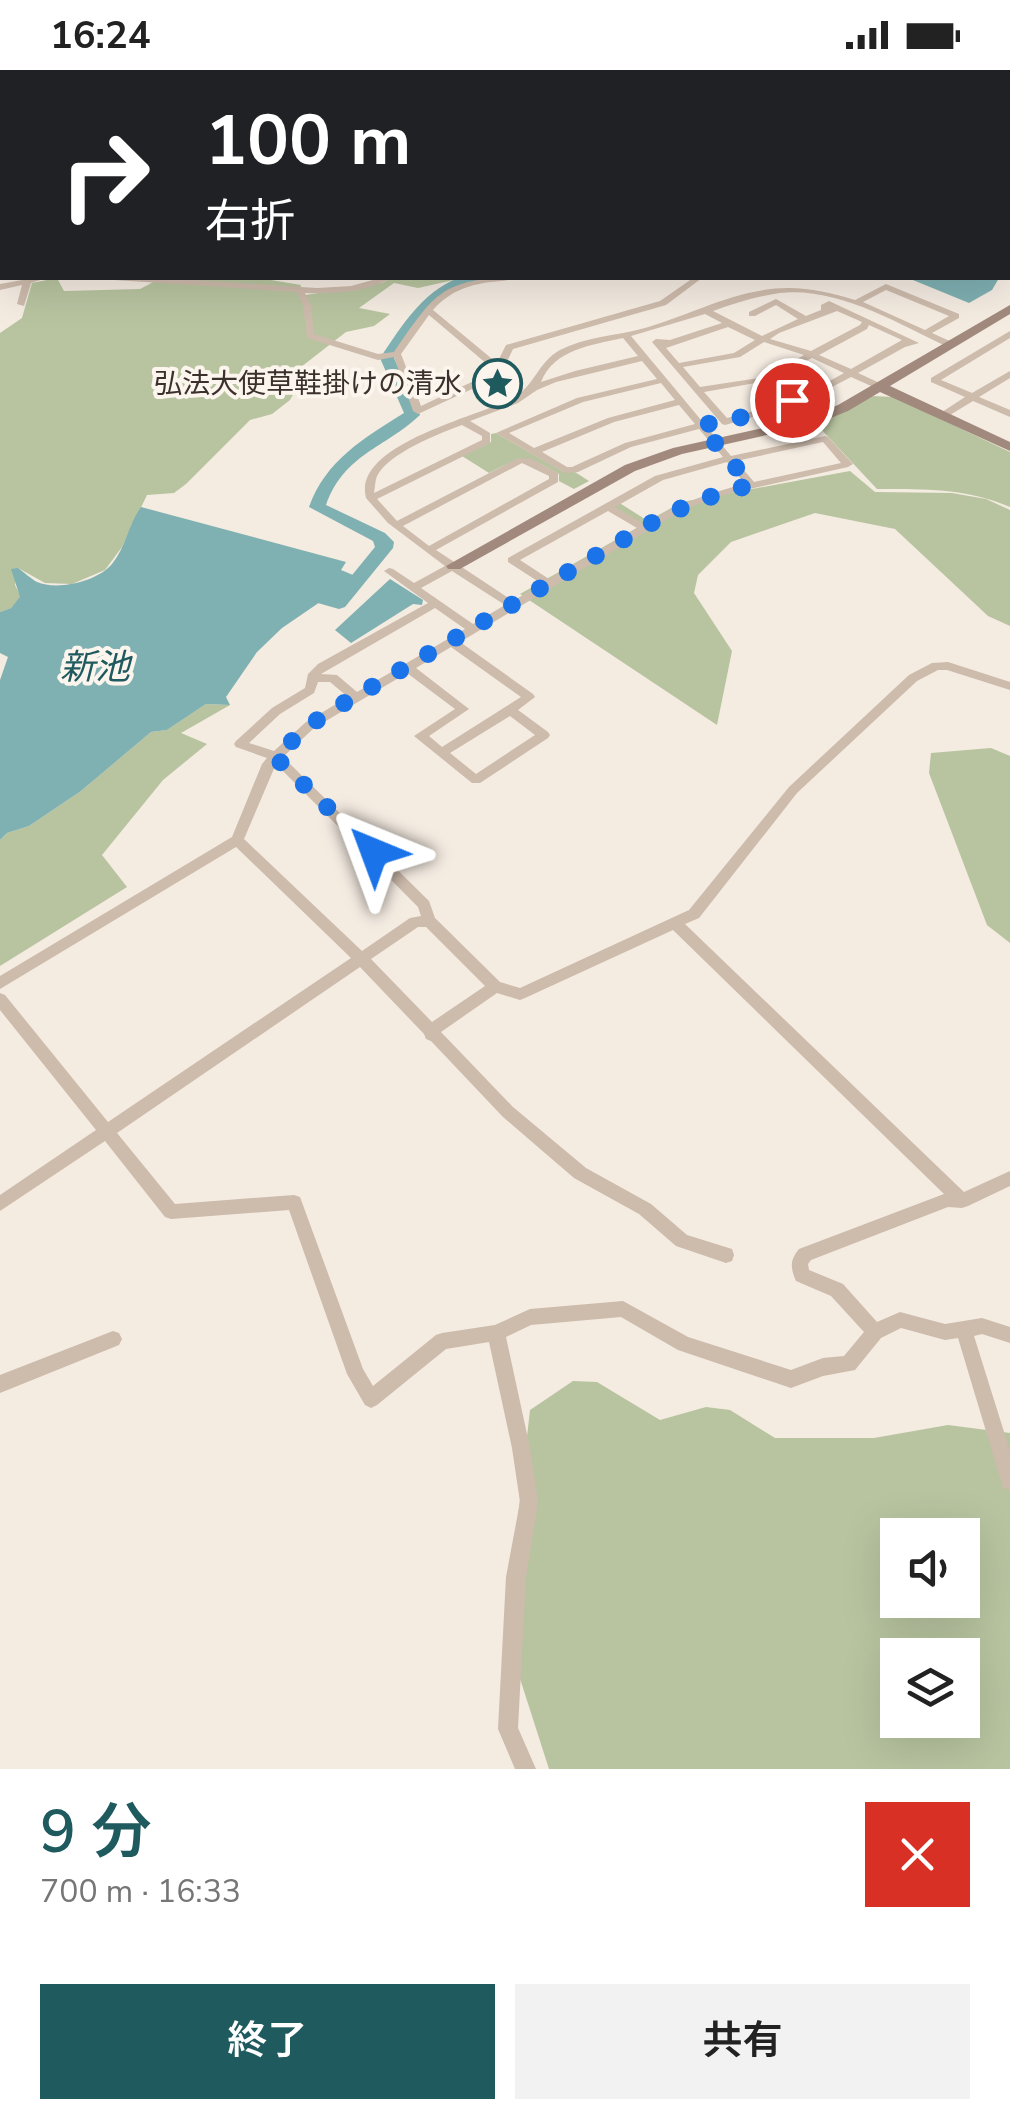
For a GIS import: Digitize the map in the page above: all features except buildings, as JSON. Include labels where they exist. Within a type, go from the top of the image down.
[{"type":"street","points":[[0,286],[34,280]]},
{"type":"street","points":[[141,280],[300,292],[374,280]]},
{"type":"street","points":[[300,292],[308,305],[310,336],[378,357],[397,354],[440,293],[464,281],[479,280]]},
{"type":"street","points":[[397,354],[418,411],[497,374],[509,347],[662,303],[695,280]]},
{"type":"street","points":[[21,304],[26,282]]},
{"type":"street","points":[[852,314],[886,287],[956,316],[926,334]]},
{"type":"street","points":[[534,387],[542,366],[560,353],[770,292],[812,292],[861,305],[951,345]]},
{"type":"street","points":[[890,318],[920,301]]},
{"type":"street","points":[[752,314],[776,302],[806,320]]},
{"type":"street","points":[[662,380],[580,400],[501,434],[565,470],[574,470],[628,446],[721,418],[796,402],[905,342],[837,308],[736,356],[683,368]]},
{"type":"street","points":[[428,310],[498,368]]},
{"type":"street","points":[[414,588],[630,468],[714,443],[812,421],[881,387],[1010,310]]},
{"type":"street","points":[[708,312],[764,340],[810,354],[1010,447]]},
{"type":"street","points":[[721,418],[666,345],[728,324]]},
{"type":"street","points":[[700,393],[767,378],[869,324]]},
{"type":"street","points":[[891,332],[905,324]]},
{"type":"street","points":[[1010,334],[934,380],[1010,414]]},
{"type":"street","points":[[625,336],[751,485]]},
{"type":"street","points":[[512,605],[397,526],[371,498],[368,482],[379,464],[462,421],[518,400],[534,387],[643,358]]},
{"type":"street","points":[[942,416],[1010,374]]},
{"type":"street","points":[[534,452],[611,420],[680,402]]},
{"type":"street","points":[[371,498],[487,440],[462,421]]},
{"type":"street","points":[[0,983],[237,840],[274,756],[310,724],[689,504],[751,485],[848,464],[825,439],[660,478],[512,560],[548,583]]},
{"type":"street","points":[[397,526],[521,460],[530,460],[554,475],[554,480],[429,550]]},
{"type":"street","points":[[607,506],[644,528]]},
{"type":"street","points":[[389,572],[472,628]]},
{"type":"street","points":[[435,603],[322,667],[310,690],[276,711],[240,744],[274,756],[424,905],[428,921],[495,988],[520,994],[694,914],[793,790],[913,678],[936,666],[948,666],[1010,686]]},
{"type":"street","points":[[442,753],[530,697],[451,641]]},
{"type":"street","points":[[407,667],[463,709],[420,736],[476,780],[544,736],[510,710]]},
{"type":"street","points":[[313,678],[333,678],[356,697]]},
{"type":"street","points":[[237,840],[361,959],[508,1112],[575,1169],[646,1210],[682,1241],[726,1256]]},
{"type":"street","points":[[0,1204],[415,922],[428,921]]},
{"type":"street","points":[[676,924],[962,1200]]},
{"type":"street","points":[[432,1035],[438,1026],[495,988]]},
{"type":"street","points":[[0,999],[171,1212],[294,1202],[356,1374],[371,1399],[442,1340],[496,1334],[530,1317],[623,1309],[684,1344],[790,1380],[849,1364],[875,1332],[900,1320],[944,1332],[982,1326],[1010,1335]]},
{"type":"street","points":[[875,1332],[836,1290],[802,1274],[799,1262],[805,1254],[948,1200],[962,1200],[1010,1178]]},
{"type":"street","points":[[964,1330],[1010,1482]]},
{"type":"street","points":[[496,1334],[521,1448],[528,1502],[516,1577],[508,1729],[526,1769]]},
{"type":"street","points":[[0,1384],[113,1339]]},
{"type":"green space","points":[[58,280],[64,291],[140,289],[157,280],[271,280],[301,285],[299,296],[387,280],[454,280],[418,288],[394,283],[359,308],[390,314],[374,326],[346,332],[292,374],[301,380],[290,400],[272,414],[250,420],[174,493],[147,495],[122,547],[105,570],[72,584],[45,583],[18,568],[15,585],[21,597],[11,608],[0,612],[0,333],[22,318],[32,283]]},
{"type":"green space","points":[[873,396],[894,397],[1010,452],[1010,507],[961,493],[877,489],[816,424]]},
{"type":"green space","points":[[496,433],[564,472],[575,472],[589,481],[574,489],[559,481],[559,474],[524,460],[489,473],[462,456],[491,442],[491,434]]},
{"type":"green space","points":[[850,471],[875,492],[952,493],[986,499],[1010,510],[1010,626],[988,616],[895,529],[815,513],[731,542],[698,575],[694,593],[732,651],[717,725],[520,594],[642,525],[611,506],[618,502],[648,521],[682,502]]},
{"type":"green space","points":[[206,704],[230,705],[181,733],[207,744],[163,780],[102,855],[127,887],[0,966],[0,840],[7,833],[29,826],[81,791],[151,732],[167,730]]},
{"type":"green space","points":[[991,748],[1010,756],[1010,943],[987,925],[929,773],[931,753]]},
{"type":"green space","points":[[573,1381],[597,1382],[660,1420],[706,1407],[730,1410],[775,1438],[874,1438],[948,1425],[1010,1433],[1010,1769],[549,1769],[505,1632],[530,1410]]},
{"type":"water","points":[[913,280],[998,280],[992,290],[969,303]]},
{"type":"water","name":"新池","points":[[141,507],[346,562],[341,570],[353,575],[332,605],[320,602],[282,628],[257,652],[226,697],[230,705],[206,704],[167,730],[151,732],[81,791],[29,826],[7,833],[0,840],[0,680],[8,657],[0,653],[0,612],[11,608],[20,597],[11,569],[18,568],[46,585],[77,583],[97,575],[117,557]]},
{"type":"water","points":[[390,579],[423,600],[422,605],[413,604],[351,643],[335,630]]},
{"type":"waterway","points":[[306,594],[339,603],[384,548],[385,542],[379,537],[317,507],[326,483],[354,452],[412,415],[387,358],[436,295],[468,280]]},
{"type":"place","name":"弘法大使草鞋掛けの清水","points":[[497,383]]},
{"type":"route","points":[[374,852],[274,756],[322,716],[667,514],[751,485],[700,425],[733,420],[792,400]]}]
